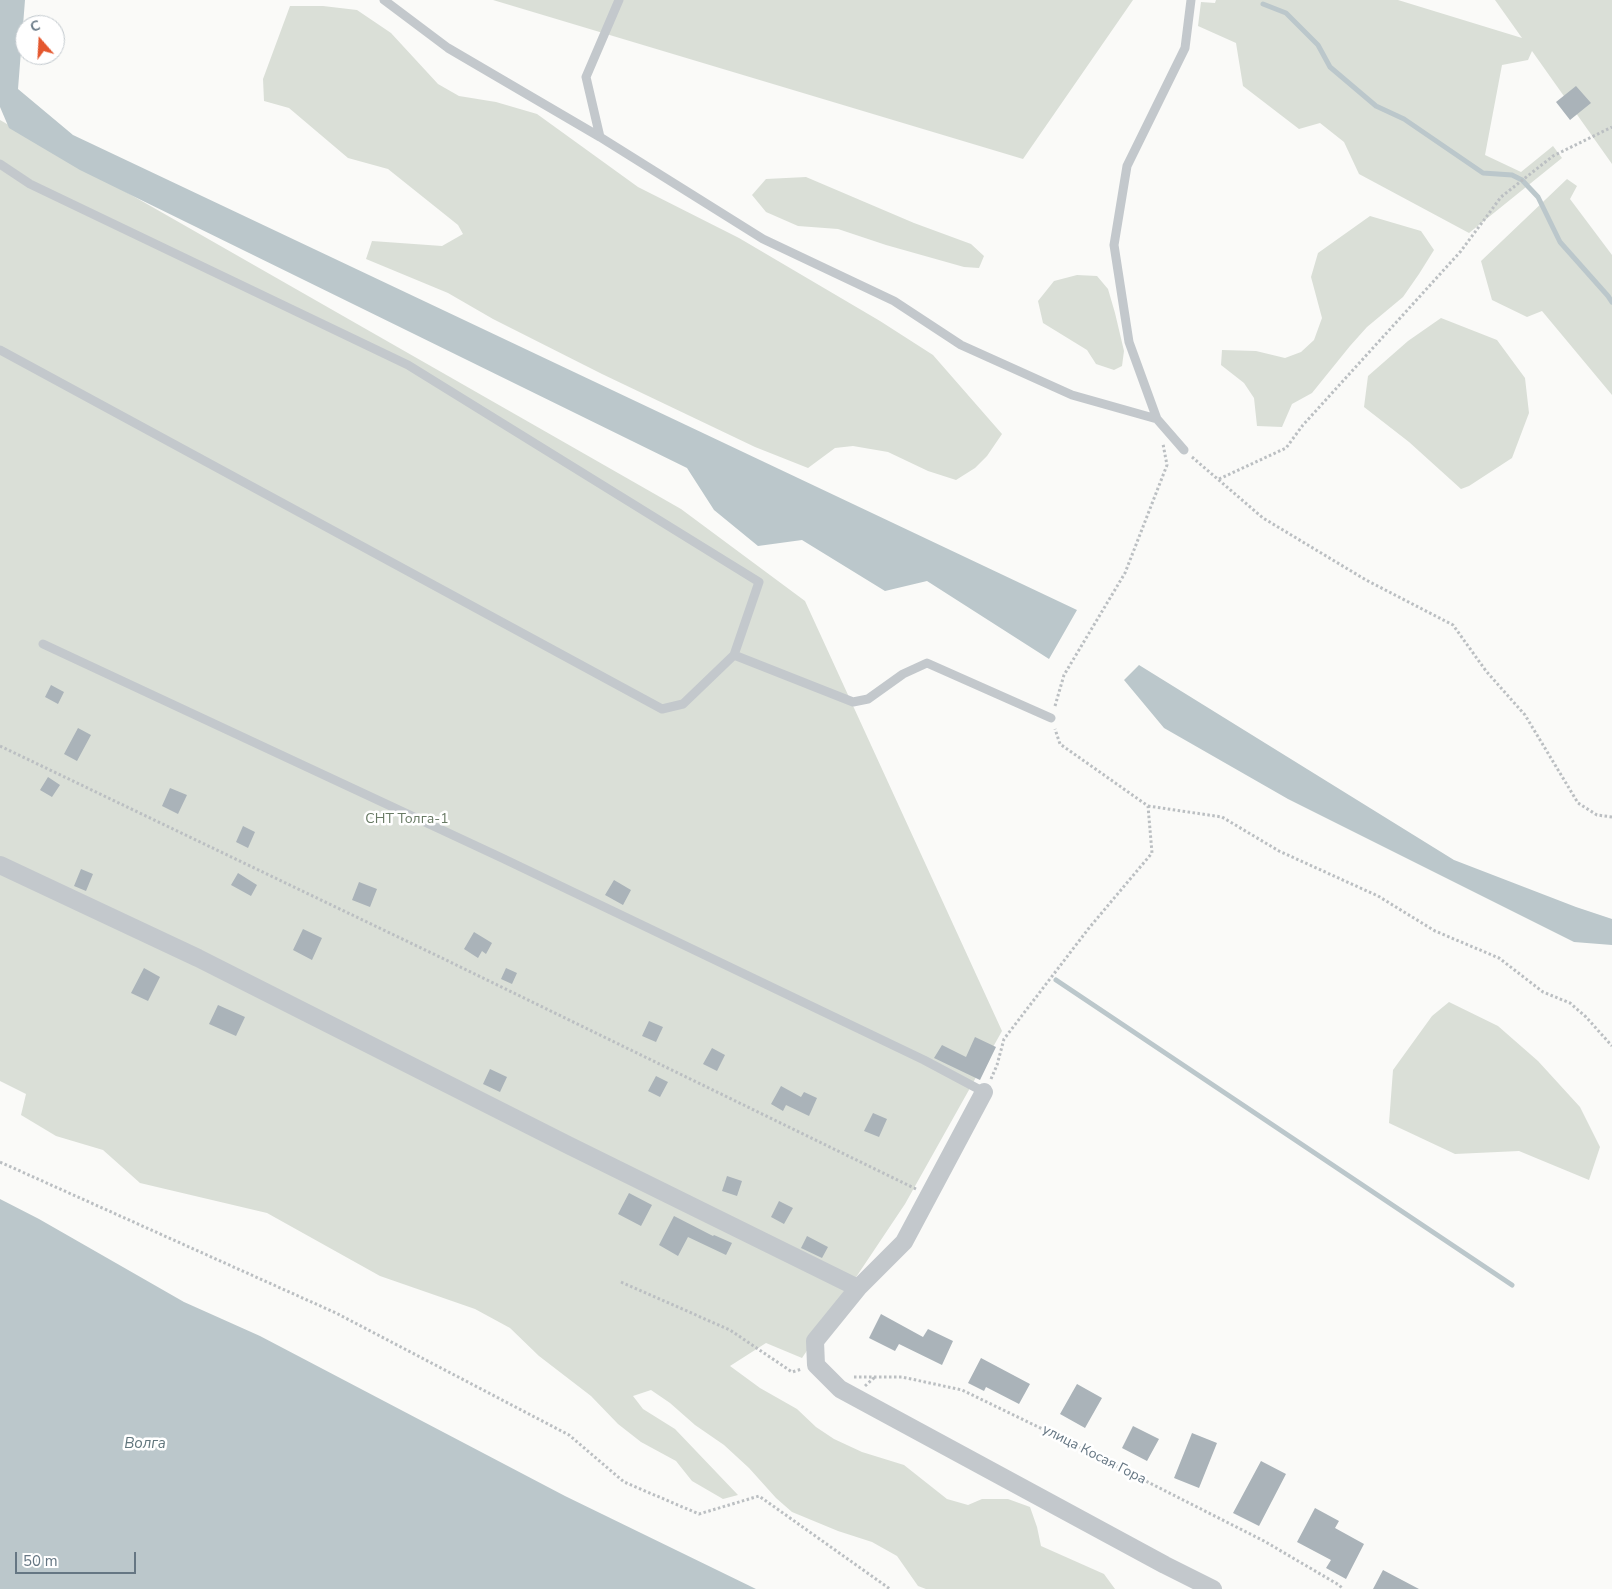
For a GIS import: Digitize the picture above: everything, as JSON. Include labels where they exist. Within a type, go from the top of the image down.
[{"type":"street","points":[[0,865],[198,958],[568,1145],[858,1288]]},
{"type":"street","points":[[984,1092],[904,1242],[858,1288],[816,1341],[816,1365],[840,1389],[1165,1565],[1213,1589]]},
{"type":"lane","points":[[384,0],[448,48],[600,136],[762,239],[894,301],[961,345],[1072,395],[1157,419]]},
{"type":"lane","points":[[600,136],[586,77],[619,0]]},
{"type":"lane","points":[[1184,450],[1157,419],[1129,342],[1114,245],[1127,166],[1185,48],[1191,0]]},
{"type":"lane","points":[[0,164],[30,184],[408,365],[759,582],[734,655],[683,704],[662,709],[0,350]]},
{"type":"lane","points":[[43,644],[520,867],[924,1060],[984,1092]]},
{"type":"lane","points":[[734,655],[853,702],[868,700],[903,674],[927,664],[1051,718]]},
{"type":"path","points":[[1218,480],[1286,448],[1303,425],[1461,251],[1501,196],[1553,156],[1612,127]]},
{"type":"path","points":[[1157,419],[1167,465],[1125,573],[1064,675],[1051,718],[1060,744],[1148,806],[1222,817],[1279,851],[1378,896],[1435,931],[1499,958],[1543,992],[1570,1003],[1586,1017],[1612,1046]]},
{"type":"path","points":[[1184,450],[1263,518],[1366,580],[1453,626],[1486,671],[1525,715],[1578,803],[1597,815],[1612,817]]},
{"type":"path","points":[[0,746],[928,1195]]},
{"type":"path","points":[[984,1092],[998,1065],[1004,1039],[1089,928],[1152,853],[1148,806]]},
{"type":"path","points":[[0,1162],[336,1313],[569,1435],[624,1482],[699,1514],[760,1496],[890,1589]]},
{"type":"path","points":[[621,1282],[730,1330],[792,1372],[816,1365]]},
{"type":"path","name":"улица Косая Гора","points":[[828,1379],[902,1377],[962,1390],[1264,1541],[1343,1589]]},
{"type":"green space","points":[[493,0],[1133,0],[1023,159]]},
{"type":"green space","points":[[1216,0],[1398,0],[1522,38],[1495,0],[1612,0],[1612,164],[1532,51],[1528,60],[1502,65],[1485,155],[1521,172],[1553,146],[1562,158],[1469,233],[1359,174],[1344,142],[1320,123],[1299,129],[1243,86],[1236,43],[1198,26],[1201,2],[1215,3]]},
{"type":"green space","points":[[290,6],[323,6],[357,10],[391,33],[438,84],[459,96],[496,102],[537,114],[638,187],[739,238],[880,321],[933,355],[1002,434],[987,456],[975,468],[956,480],[928,471],[888,452],[853,446],[835,448],[808,468],[755,447],[602,374],[493,319],[448,293],[366,259],[372,241],[442,246],[463,234],[458,225],[388,169],[348,158],[289,108],[264,101],[263,79]]},
{"type":"green space","name":"СНТ Толга-1","points":[[0,120],[681,509],[805,601],[1002,1031],[905,1204],[802,1358],[766,1343],[730,1366],[760,1388],[797,1409],[816,1427],[834,1439],[862,1452],[904,1465],[947,1499],[968,1505],[982,1499],[1008,1499],[1030,1507],[1041,1546],[1104,1574],[1115,1589],[926,1589],[918,1586],[897,1556],[872,1542],[838,1531],[792,1512],[724,1445],[651,1390],[633,1396],[643,1409],[675,1429],[738,1495],[723,1499],[692,1481],[676,1461],[641,1442],[618,1424],[591,1396],[539,1356],[510,1328],[475,1309],[380,1276],[267,1213],[140,1183],[103,1150],[56,1136],[21,1115],[26,1094],[0,1081]]},
{"type":"green space","points":[[806,177],[914,223],[971,244],[984,256],[979,268],[964,267],[838,229],[798,226],[766,212],[752,195],[766,179]]},
{"type":"green space","points":[[1567,179],[1577,186],[1570,199],[1612,255],[1612,395],[1542,311],[1527,317],[1492,300],[1481,261]]},
{"type":"green space","points":[[1370,216],[1421,231],[1434,250],[1403,297],[1367,327],[1312,393],[1292,404],[1282,427],[1257,426],[1254,398],[1244,383],[1221,365],[1222,350],[1256,351],[1285,358],[1301,352],[1314,340],[1322,318],[1311,277],[1318,253]]},
{"type":"green space","points":[[1077,275],[1097,276],[1108,289],[1124,351],[1122,366],[1114,370],[1096,364],[1087,350],[1043,323],[1038,301],[1054,281]]},
{"type":"green space","points":[[1441,318],[1497,340],[1525,378],[1529,413],[1512,458],[1469,486],[1461,489],[1409,442],[1364,407],[1368,376],[1408,341]]},
{"type":"green space","points":[[1449,1002],[1498,1026],[1538,1061],[1580,1107],[1600,1147],[1589,1180],[1519,1151],[1455,1154],[1389,1123],[1393,1070],[1432,1016]]},
{"type":"water","points":[[0,0],[25,0],[24,15],[15,15],[15,65],[20,65],[18,89],[73,135],[1077,610],[1049,659],[927,581],[885,591],[802,540],[758,546],[714,510],[687,468],[80,170],[9,128],[0,107]]},
{"type":"water","points":[[1139,665],[1454,860],[1612,919],[1612,945],[1574,942],[1288,799],[1164,728],[1124,680]]},
{"type":"water","name":"Волга","points":[[0,1199],[39,1219],[184,1302],[260,1336],[565,1496],[756,1589],[0,1589]]},
{"type":"building","points":[[1576,86],[1591,103],[1570,120],[1556,102]]},
{"type":"building","points":[[51,685],[64,692],[58,704],[45,697]]},
{"type":"building","points":[[78,728],[91,735],[77,761],[64,754]]},
{"type":"building","points":[[48,777],[60,785],[52,797],[40,790]]},
{"type":"building","points":[[170,788],[187,795],[178,814],[162,806]]},
{"type":"building","points":[[243,826],[255,832],[248,848],[236,842]]},
{"type":"building","points":[[81,869],[93,874],[86,891],[74,886]]},
{"type":"building","points":[[238,873],[257,885],[251,896],[231,885]]},
{"type":"building","points":[[614,880],[631,890],[623,905],[605,895]]},
{"type":"building","points":[[359,882],[377,889],[370,907],[352,900]]},
{"type":"building","points":[[303,929],[322,938],[312,960],[293,950]]},
{"type":"building","points":[[474,932],[492,943],[486,954],[482,951],[478,958],[464,949]]},
{"type":"building","points":[[144,968],[160,977],[148,1001],[131,993]]},
{"type":"building","points":[[506,968],[517,973],[512,984],[501,979]]},
{"type":"building","points":[[218,1005],[245,1017],[236,1036],[209,1024]]},
{"type":"building","points":[[649,1021],[663,1027],[656,1042],[642,1036]]},
{"type":"building","points":[[975,1037],[996,1047],[980,1080],[934,1058],[942,1045],[966,1057]]},
{"type":"building","points":[[712,1048],[725,1055],[717,1071],[703,1064]]},
{"type":"building","points":[[490,1069],[507,1077],[500,1092],[483,1084]]},
{"type":"building","points":[[656,1076],[668,1082],[660,1097],[648,1091]]},
{"type":"building","points":[[781,1086],[801,1097],[804,1092],[817,1098],[809,1116],[786,1105],[783,1111],[771,1104]]},
{"type":"building","points":[[873,1113],[887,1119],[879,1137],[864,1131]]},
{"type":"building","points":[[727,1176],[742,1181],[737,1196],[722,1191]]},
{"type":"building","points":[[629,1193],[652,1205],[641,1226],[618,1214]]},
{"type":"building","points":[[779,1201],[793,1208],[784,1224],[771,1217]]},
{"type":"building","points":[[674,1216],[713,1236],[732,1243],[726,1255],[688,1237],[678,1256],[659,1245]]},
{"type":"building","points":[[807,1236],[828,1247],[822,1258],[801,1248]]},
{"type":"building","points":[[881,1314],[923,1337],[928,1329],[953,1341],[942,1365],[899,1344],[895,1351],[869,1338]]},
{"type":"building","points":[[981,1358],[1030,1384],[1019,1404],[986,1387],[984,1391],[968,1383]]},
{"type":"building","points":[[1077,1384],[1102,1398],[1085,1428],[1060,1414]]},
{"type":"building","points":[[1133,1426],[1159,1439],[1147,1461],[1122,1448]]},
{"type":"building","points":[[1192,1433],[1217,1443],[1199,1488],[1174,1478]]},
{"type":"building","points":[[1261,1461],[1286,1474],[1259,1526],[1233,1513]]},
{"type":"building","points":[[1315,1508],[1339,1521],[1335,1528],[1364,1544],[1346,1579],[1326,1568],[1331,1560],[1297,1542]]},
{"type":"building","points":[[1383,1570],[1419,1589],[1373,1589]]},
{"type":"waterway","points":[[1263,4],[1286,13],[1318,45],[1330,67],[1376,106],[1404,119],[1483,173],[1512,175],[1522,180],[1538,197],[1560,242],[1612,302]]},
{"type":"waterway","points":[[1056,980],[1512,1285]]}]
